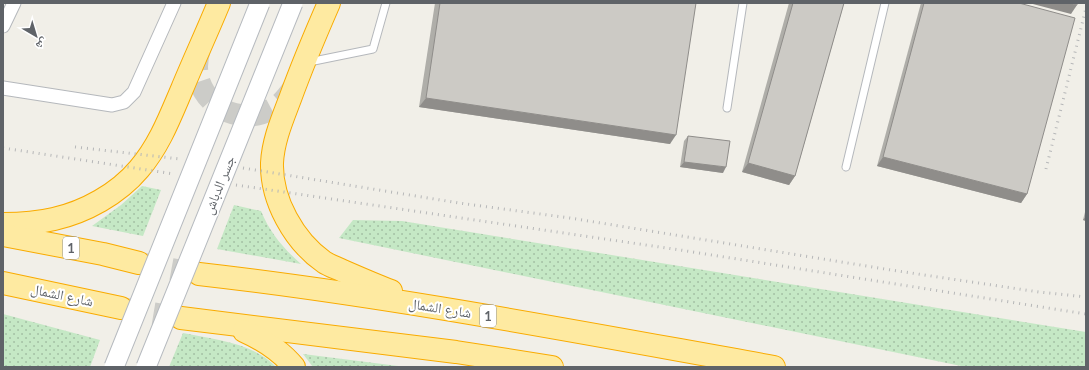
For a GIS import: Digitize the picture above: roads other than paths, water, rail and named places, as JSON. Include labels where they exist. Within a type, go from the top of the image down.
[{"type":"highway","points":[[3,224],[30,223],[48,220],[76,212],[110,194],[139,169],[160,138],[219,3]]},
{"type":"highway","points":[[329,3],[303,63],[280,125],[274,147],[272,164],[273,179],[279,201],[287,219],[301,240],[325,262],[365,281],[436,307]]},
{"type":"highway","name":"1","points":[[3,235],[103,254],[139,263]]},
{"type":"highway","name":"شارع الشمال","points":[[199,274],[252,280],[436,307],[774,367]]},
{"type":"highway","name":"شارع الشمال","points":[[3,283],[121,308]]},
{"type":"highway","points":[[181,318],[456,352],[552,367]]},
{"type":"highway","points":[[222,323],[244,330],[260,338],[278,350],[294,367]]},
{"type":"main road","points":[[114,367],[260,3]]},
{"type":"main road","name":"جسر الدباش","points":[[146,367],[293,3]]},
{"type":"street","points":[[3,26],[14,3]]},
{"type":"street","points":[[3,88],[112,105],[124,102],[134,92],[174,3]]},
{"type":"lane","points":[[303,63],[373,49],[386,3]]},
{"type":"lane","points":[[727,108],[742,3]]},
{"type":"lane","points":[[846,167],[885,3]]},
{"type":"tunnel","points":[[200,49],[197,66],[200,82],[207,95],[217,106],[230,113],[245,116],[261,114],[280,104],[295,85]]},
{"type":"tunnel","points":[[139,263],[199,274]]},
{"type":"tunnel","points":[[121,308],[181,318]]},
{"type":"railway","points":[[1046,169],[1086,8]]},
{"type":"railway","points":[[75,147],[180,159]]},
{"type":"railway","points":[[3,148],[174,174]]},
{"type":"railway","points":[[243,168],[459,203],[570,218],[891,270],[1039,292],[1086,297]]},
{"type":"railway","points":[[236,185],[680,250],[1086,314]]}]
